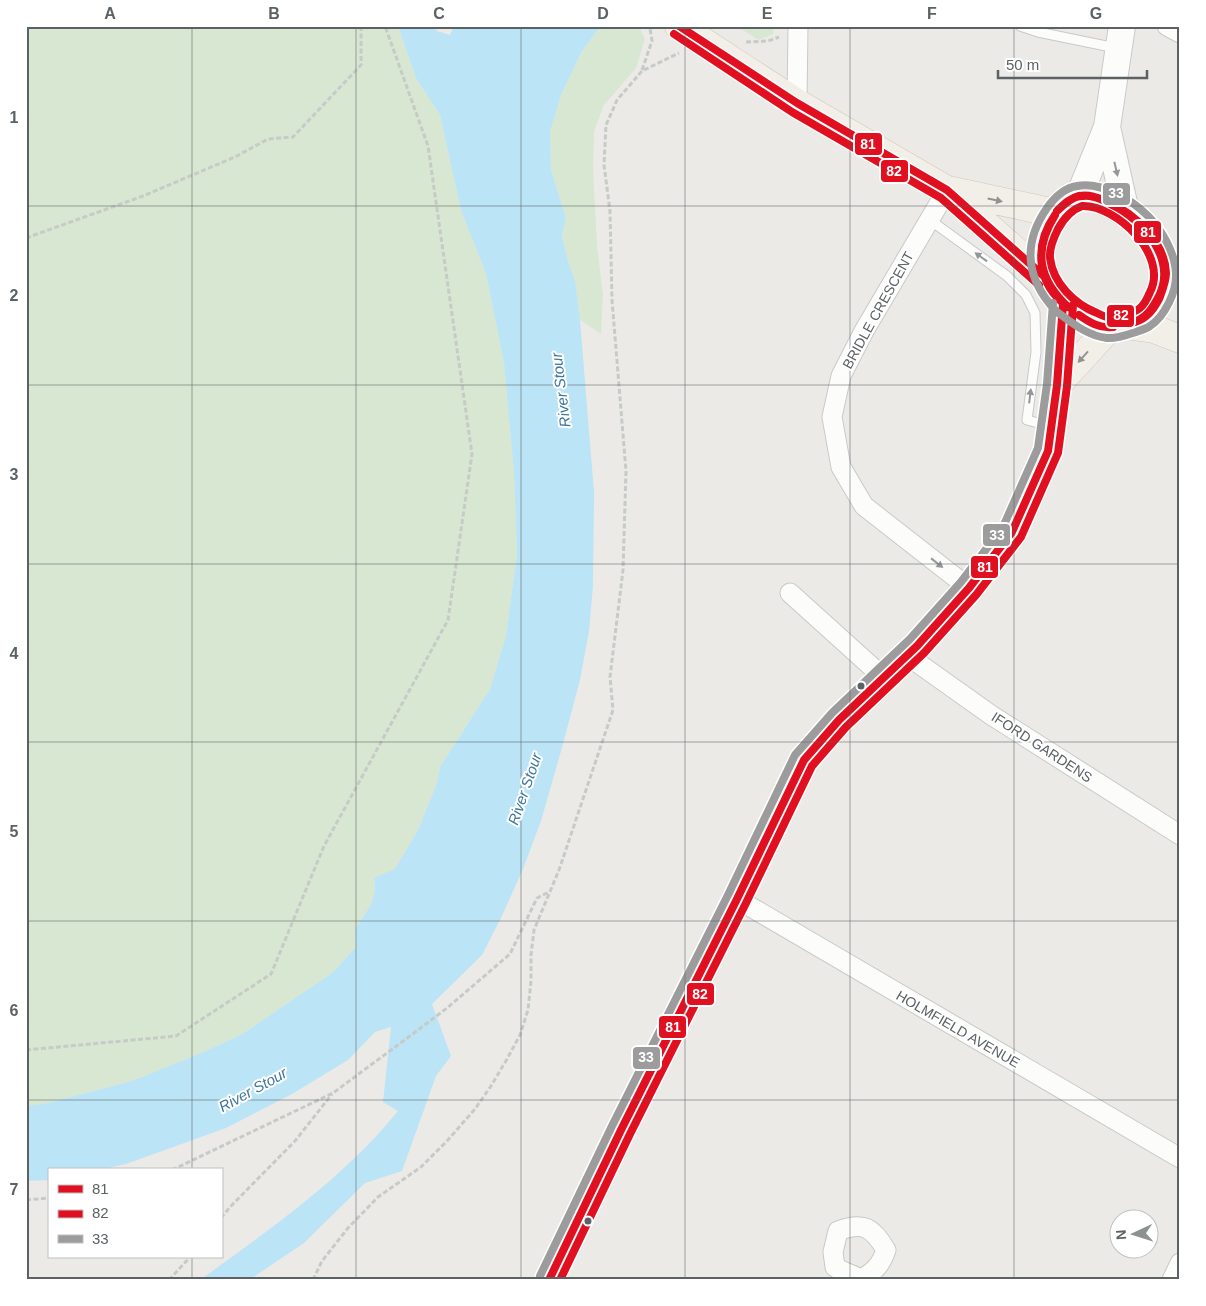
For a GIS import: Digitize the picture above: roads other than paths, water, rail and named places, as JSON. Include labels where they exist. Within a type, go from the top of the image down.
[{"type":"main road","points":[[686,31],[797,103],[947,190],[1046,278]]},
{"type":"main road","points":[[947,190],[1055,213]]},
{"type":"main road","points":[[1180,328],[1162,256],[1142,225],[1126,212],[1095,197],[1079,196],[1066,202],[1055,213],[1044,234],[1040,258],[1054,295],[1084,320],[1117,326],[1154,329],[1180,339]]},
{"type":"main road","points":[[1058,385],[1117,326],[1148,316],[1170,289]]},
{"type":"main road","points":[[549,1280],[804,760],[839,720],[883,677],[908,656],[969,588],[1012,532],[1048,451],[1058,385],[1063,304]]},
{"type":"street","points":[[1168,26],[1180,34]]},
{"type":"street","points":[[797,103],[798,31]]},
{"type":"street","points":[[1079,196],[1106,127],[1120,38]]},
{"type":"street","points":[[1106,127],[1126,212]]},
{"type":"street","name":"BRIDLE CRESCENT","points":[[947,190],[864,332],[841,376],[832,417],[841,467],[864,506],[969,588]]},
{"type":"street","points":[[790,594],[883,677]]},
{"type":"street","name":"IFORD GARDENS","points":[[908,656],[990,715],[1180,834]]},
{"type":"street","name":"HOLMFIELD AVENUE","points":[[737,899],[1180,1158]]},
{"type":"street","points":[[1172,1280],[1180,1262]]},
{"type":"lane","points":[[1020,26],[1038,32],[1120,38]]},
{"type":"lane","points":[[930,220],[1007,276],[1026,295],[1035,313],[1036,352],[1028,420],[1052,427]]},
{"type":"water","name":"River Stour","points":[[398,26],[433,26],[437,31],[450,35],[454,26],[601,26],[582,51],[561,95],[550,132],[551,170],[566,218],[562,236],[569,265],[575,280],[580,320],[594,492],[593,586],[589,631],[580,680],[561,751],[541,821],[523,869],[482,955],[432,1004],[451,1056],[436,1076],[402,1171],[365,1183],[304,1243],[249,1280],[200,1280],[279,1222],[330,1181],[377,1136],[398,1111],[383,1102],[391,1027],[375,1032],[348,1060],[292,1094],[226,1128],[126,1164],[108,1168],[48,1168],[48,1180],[26,1181],[26,1106],[48,1103],[132,1081],[194,1056],[241,1035],[332,973],[356,947],[355,929],[372,903],[375,889],[374,878],[395,869],[418,830],[437,783],[440,767],[490,689],[506,636],[517,553],[514,473],[504,363],[486,274],[461,210],[440,115],[416,78]]}]
